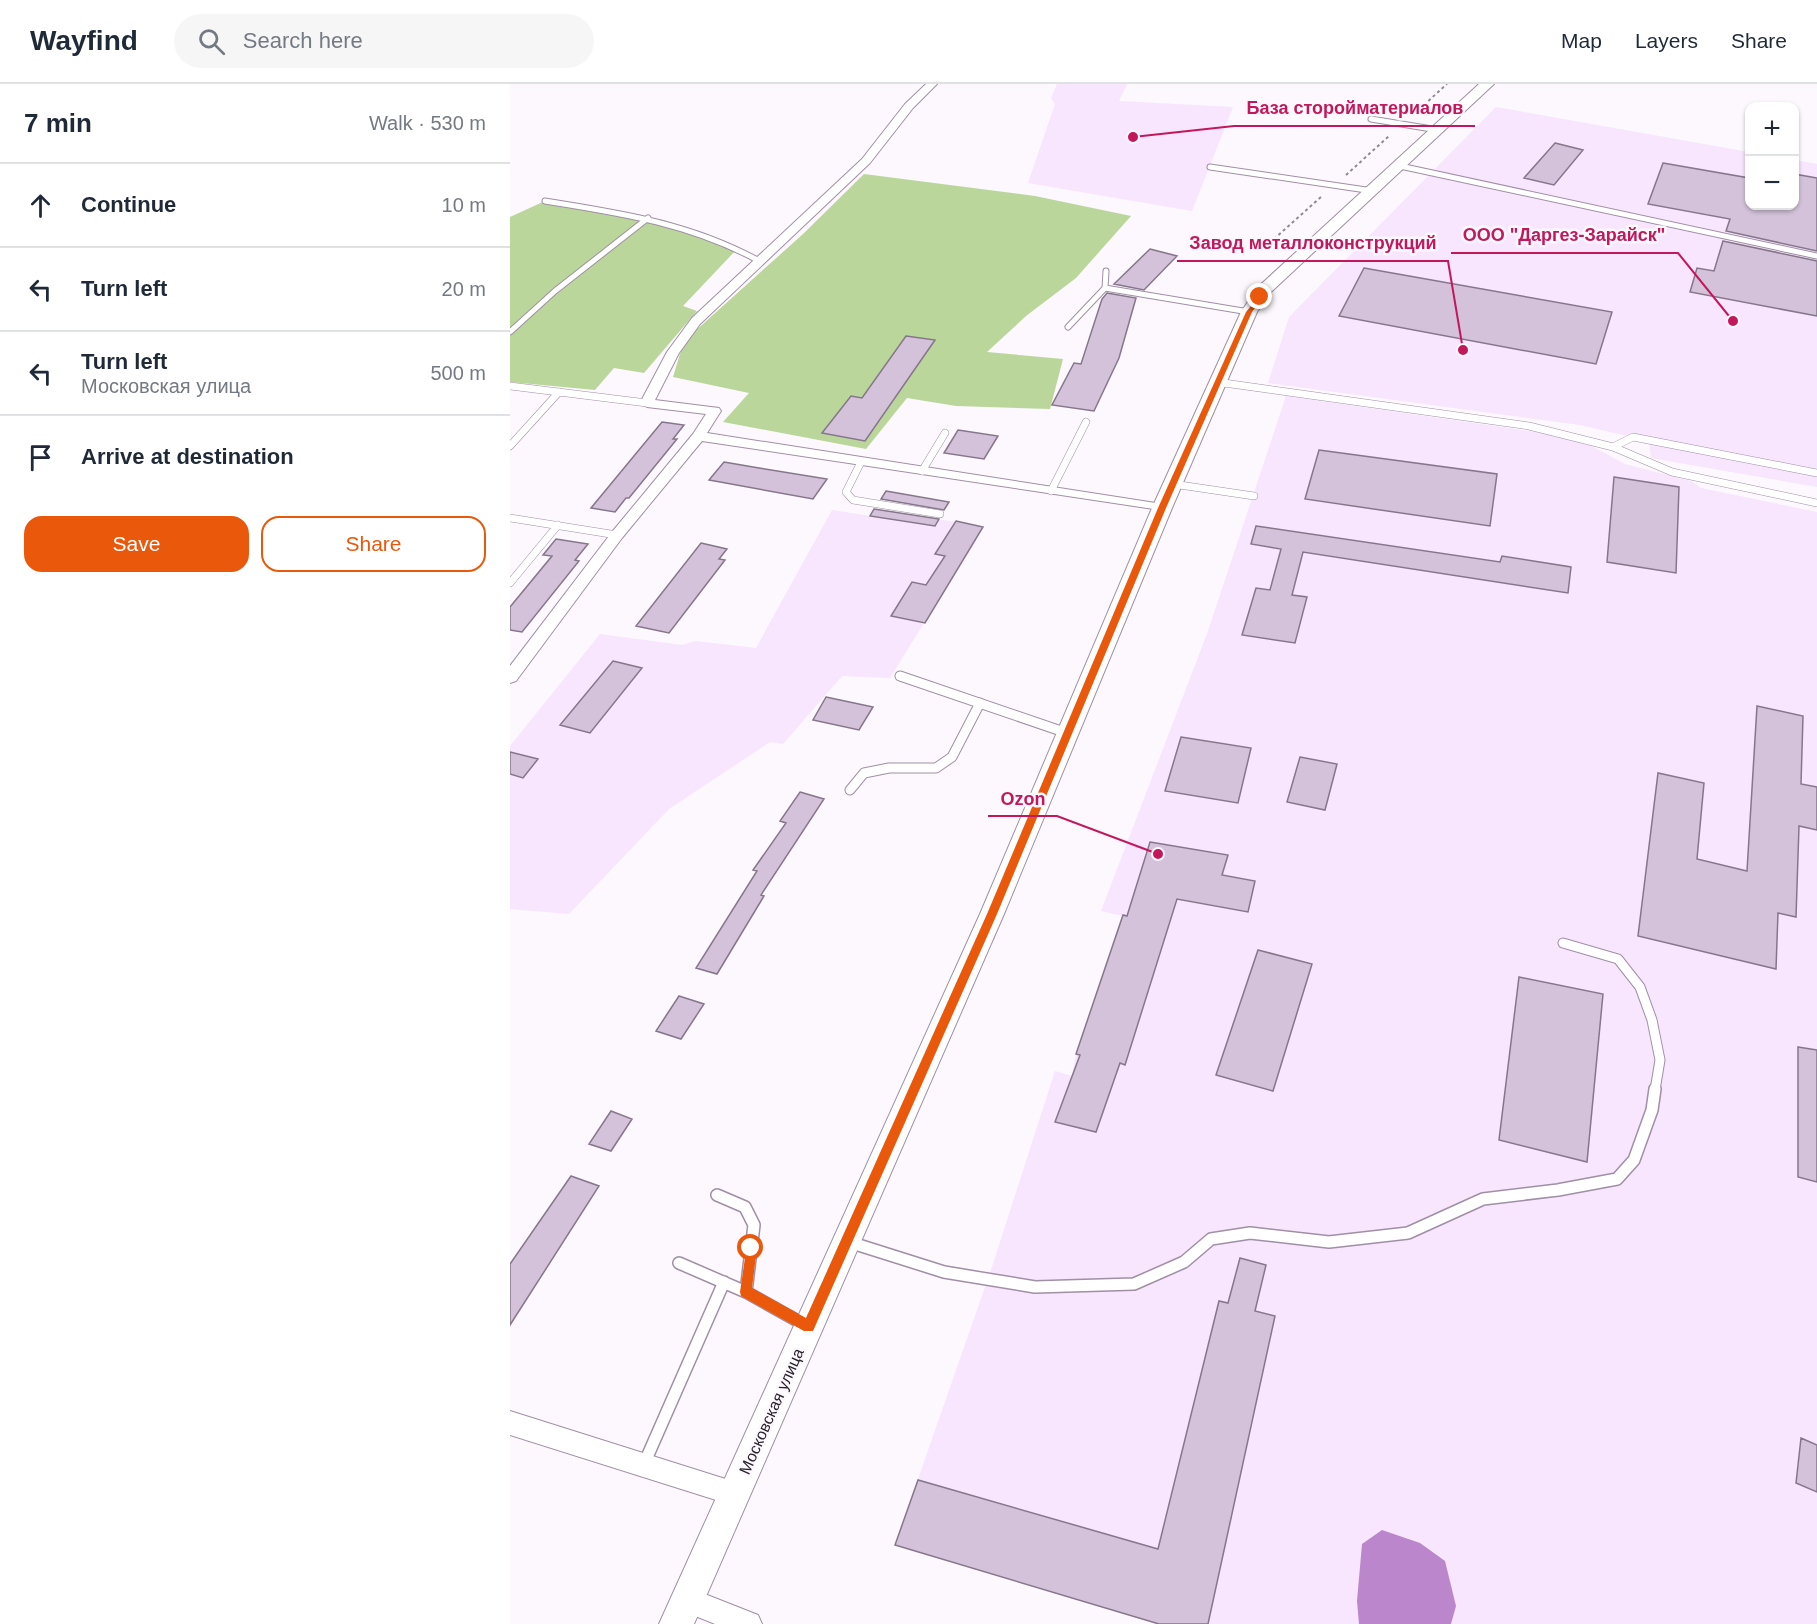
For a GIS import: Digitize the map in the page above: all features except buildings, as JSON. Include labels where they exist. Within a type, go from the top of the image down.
[{"type":"main road","name":"Московская улица","points":[[682,1612],[992,914],[1167,496],[1249,312],[1264,290],[1487,84]]},
{"type":"street","points":[[512,672],[617,535],[699,436],[714,411],[647,403],[673,352],[691,327],[866,161],[909,106],[932,84]]},
{"type":"street","points":[[699,436],[1051,491],[1167,496]]},
{"type":"street","points":[[510,1423],[735,1494]]},
{"type":"street","points":[[682,1612],[749,1624]]},
{"type":"lane","points":[[1371,119],[1438,130]]},
{"type":"lane","points":[[1400,166],[1817,256]]},
{"type":"lane","points":[[1210,167],[1373,191]]},
{"type":"lane","points":[[545,201],[664,220],[738,248],[761,262]]},
{"type":"lane","points":[[510,332],[555,291],[648,218]]},
{"type":"lane","points":[[1068,327],[1106,288],[1106,271]]},
{"type":"lane","points":[[1106,288],[1249,312]]},
{"type":"lane","points":[[1218,382],[1387,408],[1505,420],[1573,434],[1613,447],[1672,472],[1817,503]]},
{"type":"lane","points":[[510,386],[647,403]]},
{"type":"lane","points":[[510,446],[559,392]]},
{"type":"lane","points":[[1051,491],[1086,422]]},
{"type":"lane","points":[[922,471],[945,433]]},
{"type":"lane","points":[[1613,447],[1633,437],[1817,473]]},
{"type":"lane","points":[[861,462],[846,492],[853,500],[940,514]]},
{"type":"lane","points":[[1167,496],[1254,496]]},
{"type":"lane","points":[[510,518],[617,535]]},
{"type":"lane","points":[[510,583],[558,525]]},
{"type":"lane","points":[[900,676],[1067,734]]},
{"type":"lane","points":[[849,790],[864,772],[890,768],[936,768],[952,757],[980,704]]},
{"type":"lane","points":[[847,1242],[944,1272],[1035,1287],[1134,1284],[1184,1262],[1211,1239],[1250,1233],[1329,1242],[1408,1233],[1483,1199],[1558,1190],[1617,1179],[1634,1160],[1652,1110],[1660,1060],[1652,1020],[1640,987],[1618,959],[1563,943]]},
{"type":"lane","points":[[717,1195],[745,1207],[754,1225],[746,1292]]},
{"type":"lane","points":[[679,1263],[746,1292],[809,1327]]},
{"type":"lane","points":[[644,1465],[724,1282]]},
{"type":"path","points":[[1274,239],[1447,84]]},
{"type":"shaded area","points":[[1057,84],[1127,84],[1119,101],[1233,107],[1192,211],[1028,183],[1055,104],[1051,98]]},
{"type":"shaded area","points":[[1496,107],[1745,151],[1745,210],[1799,210],[1799,161],[1817,164],[1817,487],[1651,458],[1649,441],[1580,425],[1268,383],[1289,317]]},
{"type":"shaded area","points":[[1286,396],[1557,435],[1586,443],[1625,464],[1691,481],[1701,488],[1817,512],[1817,1624],[1159,1624],[895,1545],[992,1267],[1055,1071],[1072,1076],[1076,1054],[1123,916],[1101,911],[1208,631]]},
{"type":"shaded area","points":[[832,510],[921,524],[926,517],[983,527],[890,678],[842,676],[783,744],[770,742],[669,809],[569,914],[510,909],[510,746],[600,634],[682,645],[695,641],[756,648]]},
{"type":"shaded area","points":[[1382,1530],[1420,1543],[1445,1561],[1456,1606],[1451,1624],[1359,1624],[1357,1601],[1362,1544]]},
{"type":"green space","points":[[864,174],[1035,196],[1131,216],[1076,278],[1026,316],[987,352],[1063,359],[1050,409],[956,406],[907,398],[866,449],[723,422],[749,393],[673,377],[684,341],[803,234]]},
{"type":"green space","points":[[545,201],[664,220],[738,248],[683,306],[697,311],[644,373],[614,368],[595,390],[510,382],[510,217]]},
{"type":"place","name":"База сторойматериалов","points":[[1133,137]]},
{"type":"place","name":"ООО \"Даргез-Зарайск\"","points":[[1733,321]]},
{"type":"place","name":"Завод металлоконструкций","points":[[1463,350]]},
{"type":"place","name":"Ozon","points":[[1158,854]]},
{"type":"route","points":[[751,1248],[746,1272],[746,1292],[809,1327],[992,914],[1162,508],[1249,312],[1260,297]]}]
